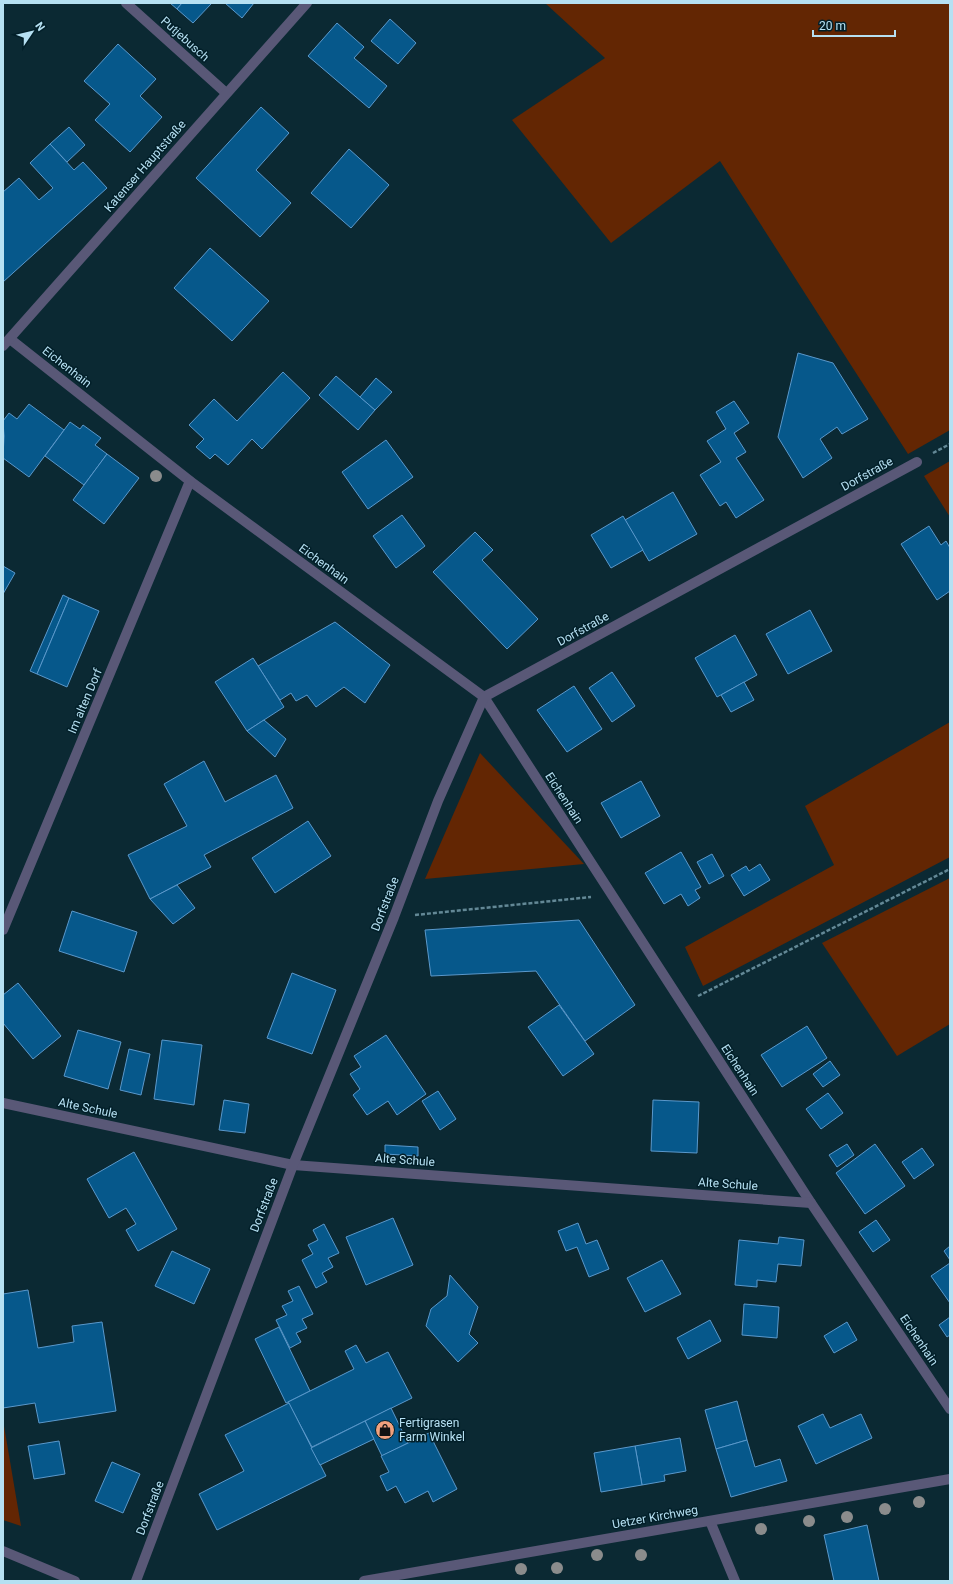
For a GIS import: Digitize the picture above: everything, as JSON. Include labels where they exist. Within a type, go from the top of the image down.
[{"type":"street","name":"Putjebusch","points":[[126,3],[226,94]]},
{"type":"street","name":"Katenser Hauptstraße","points":[[6,343],[307,3]]},
{"type":"street","name":"Eichenhain","points":[[6,343],[190,481],[484,697],[611,896],[811,1203],[950,1409]]},
{"type":"street","name":"Dorfstraße","points":[[136,1581],[293,1165],[394,917],[438,801],[484,697],[917,462]]},
{"type":"street","name":"Im alten Dorf","points":[[3,930],[190,481]]},
{"type":"street","name":"Alte Schule","points":[[3,1103],[293,1165],[811,1203]]},
{"type":"street","name":"Uetzer Kirchweg","points":[[364,1581],[382,1580],[950,1479]]},
{"type":"street","points":[[710,1521],[735,1581]]},
{"type":"street","points":[[3,1551],[75,1581]]},
{"type":"path","points":[[682,1004],[950,869]]},
{"type":"path","points":[[394,917],[611,896]]},
{"type":"shaded area","points":[[545,3],[950,3],[950,430],[908,454],[720,161],[611,243],[512,120],[605,58]]},
{"type":"shaded area","points":[[950,461],[950,517],[924,476]]},
{"type":"shaded area","points":[[950,722],[950,857],[703,986],[685,947],[834,865],[805,806]]},
{"type":"shaded area","points":[[480,753],[584,864],[425,879]]},
{"type":"shaded area","points":[[950,878],[950,1024],[897,1056],[822,943]]},
{"type":"shaded area","points":[[3,1420],[21,1526],[3,1520]]},
{"type":"building","points":[[170,3],[182,3],[177,9]]},
{"type":"building","points":[[182,3],[211,4],[193,23],[177,9]]},
{"type":"building","points":[[225,3],[254,3],[242,18]]},
{"type":"building","points":[[390,19],[416,43],[398,64],[371,41]]},
{"type":"building","points":[[337,23],[364,47],[354,58],[387,86],[369,108],[308,56]]},
{"type":"building","points":[[118,44],[156,79],[140,96],[162,117],[130,152],[95,120],[110,104],[84,81]]},
{"type":"building","points":[[261,107],[289,133],[256,170],[291,203],[260,237],[196,178]]},
{"type":"building","points":[[69,127],[85,145],[67,162],[50,144]]},
{"type":"building","points":[[50,144],[74,170],[83,162],[107,188],[3,282],[3,192],[19,178],[39,200],[53,188],[30,163]]},
{"type":"building","points":[[349,149],[389,185],[351,228],[311,193]]},
{"type":"building","points":[[210,248],[269,301],[232,341],[174,288]]},
{"type":"building","points":[[798,353],[833,363],[868,419],[842,434],[837,427],[820,439],[832,458],[803,478],[778,437]]},
{"type":"building","points":[[283,372],[310,398],[262,449],[252,439],[228,465],[215,454],[210,459],[196,447],[204,439],[189,425],[214,399],[237,421]]},
{"type":"building","points":[[336,376],[375,410],[358,430],[319,395]]},
{"type":"building","points":[[376,378],[392,392],[375,410],[360,397]]},
{"type":"building","points":[[734,401],[749,423],[734,433],[746,452],[736,458],[764,500],[736,518],[726,502],[720,506],[700,475],[721,462],[707,441],[726,429],[716,412]]},
{"type":"building","points":[[29,404],[64,430],[29,477],[3,458],[3,421],[9,413],[17,419]]},
{"type":"building","points":[[70,422],[80,429],[83,425],[101,438],[95,445],[107,454],[84,485],[45,456]]},
{"type":"building","points":[[386,440],[413,477],[368,509],[342,472]]},
{"type":"building","points":[[107,454],[139,478],[104,524],[73,500]]},
{"type":"building","points":[[673,492],[697,534],[649,561],[625,520]]},
{"type":"building","points":[[402,515],[425,546],[396,568],[373,536]]},
{"type":"building","points":[[623,516],[643,550],[611,568],[591,535]]},
{"type":"building","points":[[929,526],[941,545],[946,541],[950,548],[950,591],[937,600],[901,544]]},
{"type":"building","points":[[475,532],[493,550],[482,560],[538,619],[507,649],[433,572]]},
{"type":"building","points":[[3,566],[15,573],[3,594]]},
{"type":"building","points":[[63,595],[69,598],[37,674],[30,671]]},
{"type":"building","points":[[69,598],[99,611],[67,687],[37,674]]},
{"type":"building","points":[[810,610],[832,651],[788,674],[766,634]]},
{"type":"building","points":[[335,622],[390,665],[365,703],[344,687],[316,707],[307,695],[296,701],[291,693],[280,700],[258,666]]},
{"type":"building","points":[[735,635],[757,675],[717,697],[695,658]]},
{"type":"building","points":[[253,658],[284,707],[247,731],[215,682]]},
{"type":"building","points":[[612,672],[635,706],[612,722],[589,688]]},
{"type":"building","points":[[744,682],[754,700],[731,712],[721,695]]},
{"type":"building","points":[[574,686],[602,729],[567,752],[537,710]]},
{"type":"building","points":[[264,720],[286,739],[275,757],[247,731]]},
{"type":"building","points":[[204,761],[225,802],[276,775],[293,808],[204,855],[211,867],[150,899],[128,855],[187,826],[164,784]]},
{"type":"building","points":[[641,781],[660,816],[621,838],[601,803]]},
{"type":"building","points":[[308,821],[331,856],[275,893],[252,858]]},
{"type":"building","points":[[681,852],[701,887],[695,890],[700,898],[688,906],[681,894],[664,904],[645,873]]},
{"type":"building","points":[[712,854],[724,876],[709,884],[697,862]]},
{"type":"building","points":[[760,864],[770,880],[744,896],[731,875],[746,866],[749,871]]},
{"type":"building","points":[[177,885],[195,908],[173,924],[150,899]]},
{"type":"building","points":[[72,911],[137,932],[124,972],[59,951]]},
{"type":"building","points":[[579,920],[635,1005],[585,1041],[536,971],[431,976],[425,930]]},
{"type":"building","points":[[292,973],[336,990],[312,1054],[267,1038]]},
{"type":"building","points":[[18,983],[61,1036],[33,1059],[3,1023],[3,995]]},
{"type":"building","points":[[559,1005],[594,1054],[563,1076],[528,1027]]},
{"type":"building","points":[[807,1026],[827,1058],[782,1087],[761,1055]]},
{"type":"building","points":[[78,1030],[121,1042],[108,1089],[64,1076]]},
{"type":"building","points":[[386,1035],[426,1094],[397,1115],[388,1101],[367,1115],[353,1095],[360,1089],[350,1074],[361,1067],[354,1056]]},
{"type":"building","points":[[162,1040],[202,1045],[194,1105],[154,1099]]},
{"type":"building","points":[[129,1049],[150,1054],[141,1095],[120,1090]]},
{"type":"building","points":[[830,1061],[840,1075],[823,1087],[813,1074]]},
{"type":"building","points":[[438,1091],[456,1119],[440,1130],[422,1101]]},
{"type":"building","points":[[828,1093],[843,1113],[821,1129],[806,1109]]},
{"type":"building","points":[[224,1100],[249,1104],[245,1133],[219,1130]]},
{"type":"building","points":[[653,1100],[699,1102],[697,1153],[651,1151]]},
{"type":"building","points":[[847,1144],[854,1155],[837,1167],[829,1155]]},
{"type":"building","points":[[875,1144],[905,1186],[865,1214],[836,1173]]},
{"type":"building","points":[[385,1145],[418,1147],[418,1156],[385,1154]]},
{"type":"building","points":[[922,1148],[934,1165],[914,1179],[902,1162]]},
{"type":"building","points":[[134,1152],[177,1229],[138,1251],[126,1230],[136,1224],[126,1208],[109,1218],[87,1179]]},
{"type":"building","points":[[393,1218],[413,1265],[366,1285],[346,1237]]},
{"type":"building","points":[[876,1220],[890,1240],[873,1252],[859,1232]]},
{"type":"building","points":[[578,1223],[586,1244],[597,1240],[609,1269],[589,1277],[577,1247],[566,1251],[558,1231]]},
{"type":"building","points":[[324,1224],[339,1253],[328,1258],[333,1267],[322,1273],[327,1282],[316,1288],[302,1260],[313,1254],[308,1245],[318,1240],[313,1230]]},
{"type":"building","points":[[779,1237],[804,1240],[801,1266],[778,1264],[776,1282],[757,1280],[757,1287],[735,1285],[739,1240],[778,1244]]},
{"type":"building","points":[[950,1246],[950,1260],[944,1251]]},
{"type":"building","points":[[172,1251],[210,1269],[194,1304],[155,1286]]},
{"type":"building","points":[[662,1260],[681,1294],[645,1312],[627,1278]]},
{"type":"building","points":[[950,1263],[950,1303],[931,1276]]},
{"type":"building","points":[[450,1275],[478,1307],[469,1334],[478,1343],[458,1362],[426,1326],[431,1309],[447,1296]]},
{"type":"building","points":[[299,1286],[313,1314],[302,1319],[307,1328],[296,1333],[301,1342],[290,1348],[276,1320],[287,1315],[282,1306],[293,1301],[288,1291]]},
{"type":"building","points":[[28,1290],[38,1348],[74,1342],[72,1326],[102,1322],[116,1411],[39,1423],[35,1403],[3,1408],[3,1294]]},
{"type":"building","points":[[744,1304],[779,1307],[777,1338],[742,1335]]},
{"type":"building","points":[[950,1317],[950,1335],[947,1337],[939,1325]]},
{"type":"building","points":[[710,1320],[721,1341],[688,1359],[677,1338]]},
{"type":"building","points":[[847,1322],[857,1340],[834,1353],[824,1336]]},
{"type":"building","points":[[279,1327],[310,1391],[286,1403],[255,1339]]},
{"type":"building","points":[[356,1345],[366,1363],[388,1352],[412,1398],[312,1447],[288,1402],[354,1369],[345,1351]]},
{"type":"building","points":[[737,1401],[747,1440],[716,1449],[705,1410]]},
{"type":"building","points":[[289,1403],[326,1476],[217,1530],[199,1494],[244,1471],[225,1435]]},
{"type":"building","name":"Fertigrasen Farm Winkel","points":[[391,1408],[408,1443],[382,1456],[365,1421]]},
{"type":"building","points":[[823,1414],[830,1428],[861,1414],[872,1438],[816,1464],[798,1426]]},
{"type":"building","points":[[365,1421],[374,1439],[320,1465],[311,1448]]},
{"type":"building","points":[[429,1433],[457,1489],[433,1502],[428,1491],[405,1503],[396,1486],[387,1491],[380,1476],[389,1472],[381,1456]]},
{"type":"building","points":[[680,1438],[686,1471],[664,1475],[665,1481],[642,1485],[635,1446]]},
{"type":"building","points":[[747,1440],[755,1467],[780,1459],[787,1481],[731,1497],[716,1449]]},
{"type":"building","points":[[59,1441],[65,1474],[34,1479],[28,1446]]},
{"type":"building","points":[[635,1446],[642,1485],[601,1492],[594,1453]]},
{"type":"building","points":[[112,1462],[140,1474],[123,1513],[95,1501]]},
{"type":"building","points":[[867,1525],[879,1581],[834,1581],[824,1535]]},
{"type":"place","name":"Fertigrasen Farm Winkel","points":[[385,1430]]}]
